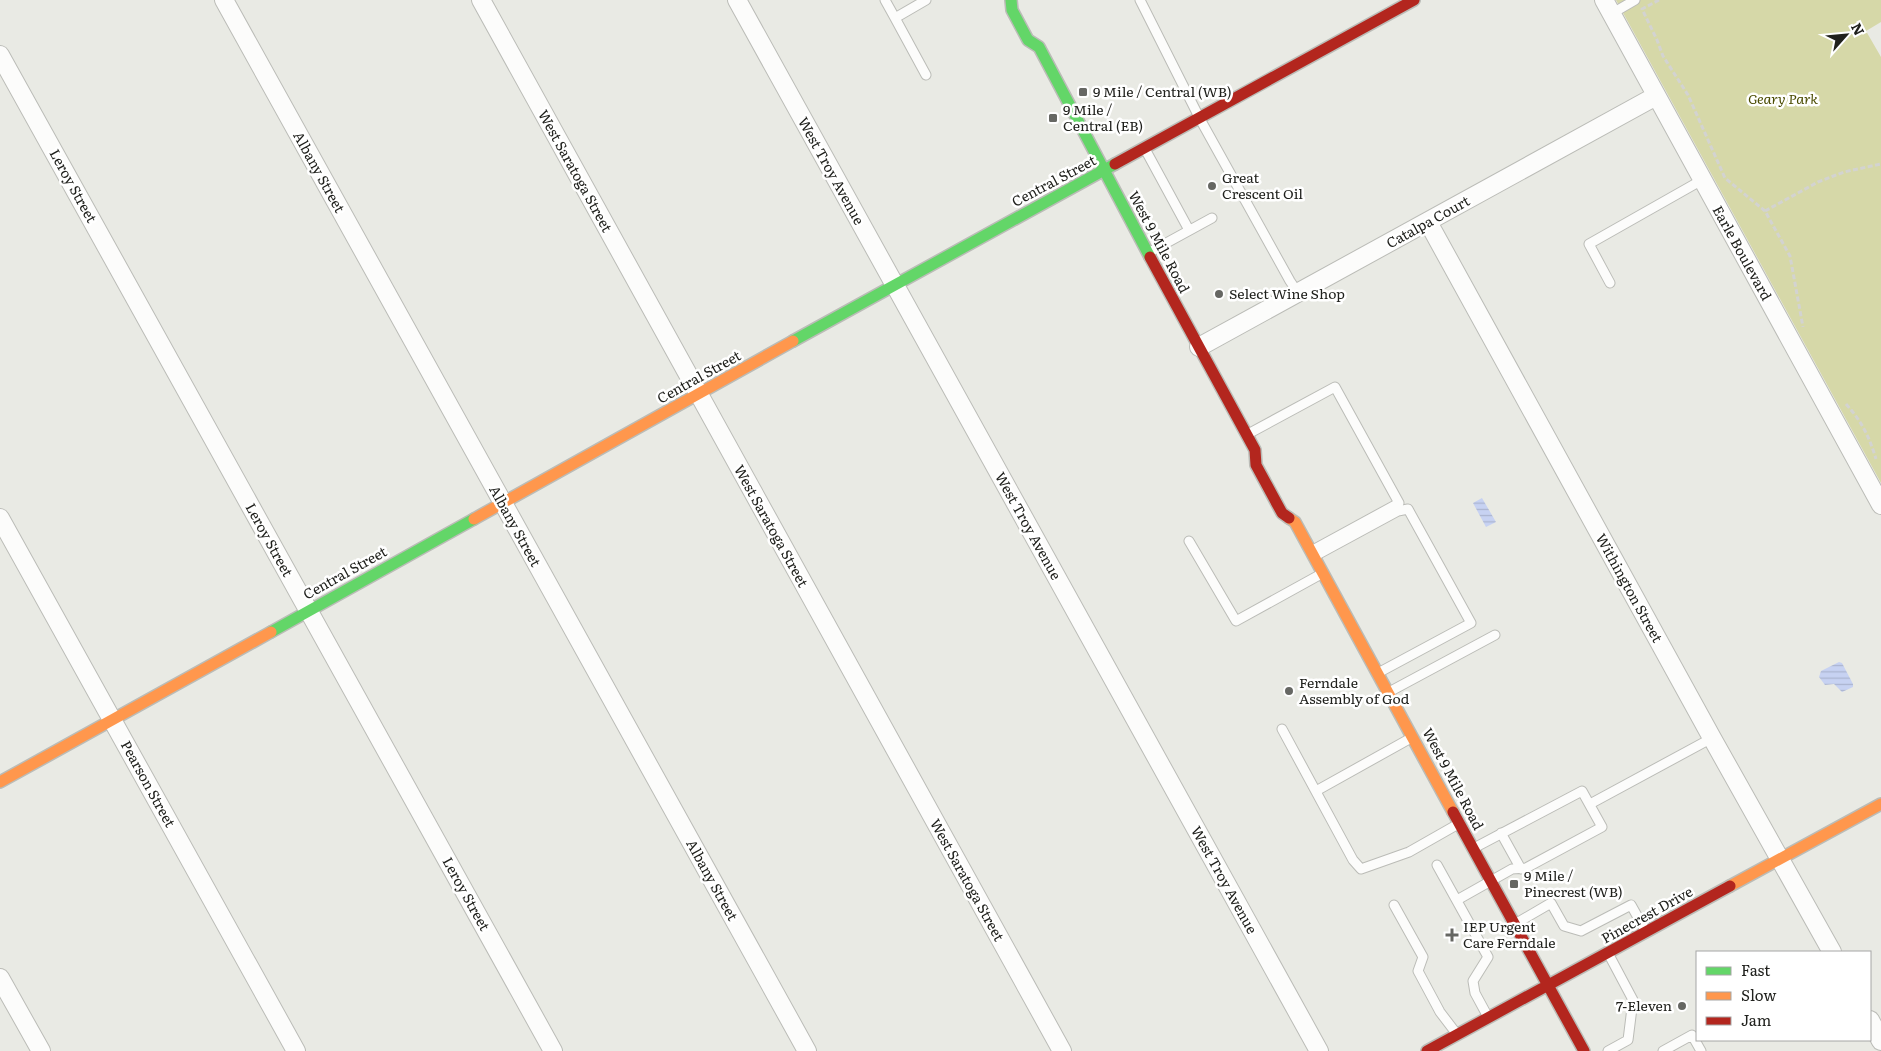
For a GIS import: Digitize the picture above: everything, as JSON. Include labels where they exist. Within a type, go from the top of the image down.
[{"type":"street","name":"Albany Street","points":[[224,0],[807,1051]]},
{"type":"street","name":"West Saratoga Street","points":[[481,0],[1062,1051]]},
{"type":"street","name":"West Troy Avenue","points":[[736,0],[1319,1051]]},
{"type":"street","name":"West 9 Mile Road","points":[[1011,0],[1012,10],[1028,40],[1039,47],[1199,348],[1247,434],[1256,450],[1269,460]]},
{"type":"street","name":"Central Street","points":[[0,782],[894,285],[1414,0]]},
{"type":"street","name":"Earle Boulevard","points":[[1607,7],[1881,506]]},
{"type":"street","points":[[1039,47],[1040,34]]},
{"type":"street","name":"Leroy Street","points":[[0,56],[553,1051]]},
{"type":"street","name":"Catalpa Court","points":[[1199,348],[1656,96]]},
{"type":"street","name":"Withington Street","points":[[1428,222],[1831,951]]},
{"type":"street","name":"West 9 Mile Road","points":[[1256,450],[1256,465],[1274,499],[1282,513],[1295,522],[1584,1051]]},
{"type":"street","points":[[1295,522],[1296,507]]},
{"type":"street","name":"Pearson Street","points":[[0,518],[296,1051]]},
{"type":"street","name":"Pinecrest Drive","points":[[1427,1051],[1881,804]]},
{"type":"street","points":[[0,978],[41,1051]]},
{"type":"street","points":[[1871,1022],[1881,1040]]},
{"type":"lane","points":[[885,0],[926,75]]},
{"type":"lane","points":[[895,18],[926,0]]},
{"type":"lane","points":[[1140,0],[1200,118],[1298,293]]},
{"type":"lane","points":[[1607,7],[1635,0]]},
{"type":"lane","points":[[1145,148],[1189,230]]},
{"type":"lane","points":[[1610,283],[1589,244],[1702,180]]},
{"type":"lane","points":[[1148,253],[1212,218]]},
{"type":"lane","points":[[1247,434],[1335,386],[1372,453],[1399,503],[1312,554]]},
{"type":"lane","points":[[1312,554],[1398,511],[1408,509],[1471,623],[1378,673]]},
{"type":"lane","points":[[1189,541],[1236,621],[1323,573]]},
{"type":"lane","points":[[1389,692],[1495,635]]},
{"type":"lane","points":[[1282,729],[1353,860],[1361,869],[1409,852],[1460,823]]},
{"type":"lane","points":[[1316,791],[1413,737]]},
{"type":"lane","points":[[1590,804],[1712,738]]},
{"type":"lane","points":[[1457,900],[1512,869],[1526,868],[1602,827],[1582,791],[1474,848]]},
{"type":"lane","points":[[1501,833],[1521,869]]},
{"type":"lane","points":[[1437,865],[1488,957],[1473,981],[1475,993],[1488,1018]]},
{"type":"lane","points":[[1514,924],[1551,903],[1564,926],[1582,931],[1631,905],[1646,932]]},
{"type":"lane","points":[[1394,905],[1423,957],[1418,971],[1440,1012],[1457,1035]]},
{"type":"lane","points":[[1608,953],[1633,1000],[1628,1040],[1608,1051]]},
{"type":"lane","points":[[1663,1051],[1692,1035],[1701,1051]]},
{"type":"path","points":[[1659,0],[1642,9],[1658,40],[1663,56],[1688,95],[1725,178],[1765,211],[1790,256],[1803,329]]},
{"type":"path","points":[[1765,211],[1818,182],[1844,172],[1881,164]]},
{"type":"path","points":[[1842,400],[1859,419],[1869,437],[1878,465]]},
{"type":"green space","name":"Geary Park","points":[[1616,0],[1881,0],[1881,22],[1866,31],[1881,57],[1881,483]]},
{"type":"water","points":[[1482,498],[1496,522],[1486,527],[1473,503]]},
{"type":"water","points":[[1839,662],[1842,663],[1853,684],[1853,687],[1842,692],[1834,684],[1825,685],[1819,677],[1821,671]]},
{"type":"traffic: fast","points":[[1011,0],[1012,10],[1028,40],[1039,47],[1150,257]]},
{"type":"traffic: fast","points":[[793,341],[1115,164]]},
{"type":"traffic: fast","points":[[271,632],[474,519]]},
{"type":"traffic: slow","points":[[474,519],[793,341]]},
{"type":"traffic: slow","points":[[1289,518],[1295,522],[1453,812]]},
{"type":"traffic: slow","points":[[0,782],[271,632]]},
{"type":"traffic: slow","points":[[1730,886],[1881,804]]},
{"type":"traffic: jam","points":[[1115,164],[1414,0]]},
{"type":"traffic: jam","points":[[1150,257],[1255,450],[1256,465],[1282,513],[1289,518]]},
{"type":"traffic: jam","points":[[1453,812],[1584,1051]]},
{"type":"traffic: jam","points":[[1427,1051],[1730,886]]},
{"type":"place","name":"9 Mile / Central (WB)","points":[[1083,92]]},
{"type":"place","name":"9 Mile / Central (EB)","points":[[1053,118]]},
{"type":"place","name":"Great Crescent Oil","points":[[1212,186]]},
{"type":"place","name":"Select Wine Shop","points":[[1219,294]]},
{"type":"place","name":"Ferndale Assembly of God","points":[[1289,691]]},
{"type":"place","name":"9 Mile / Pinecrest (WB)","points":[[1514,884]]},
{"type":"place","name":"IEP Urgent Care Ferndale","points":[[1452,935]]},
{"type":"place","name":"7-Eleven","points":[[1682,1006]]}]
